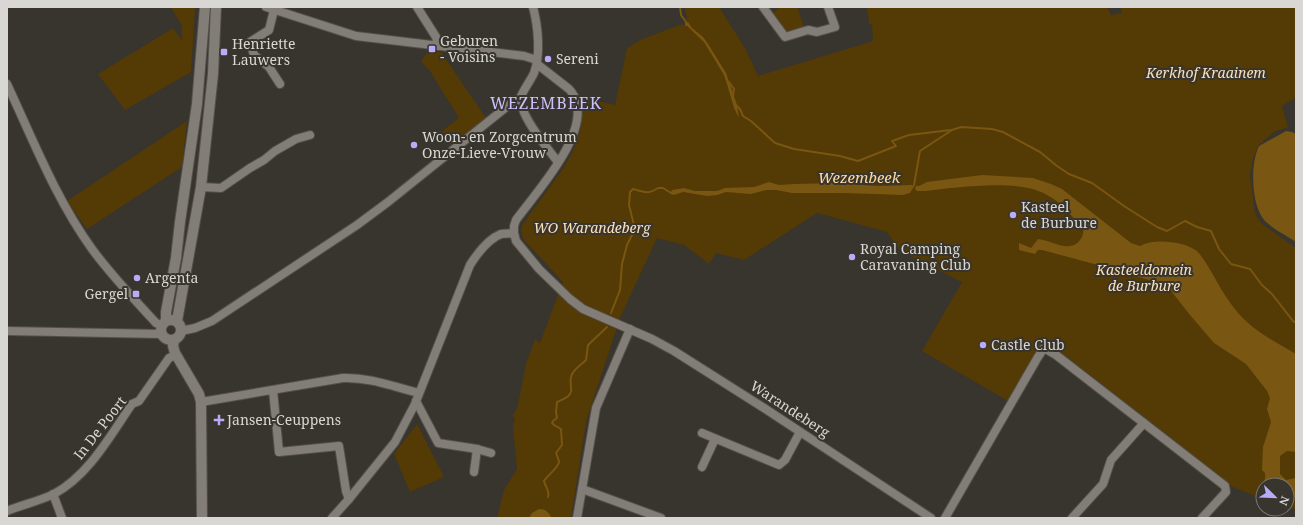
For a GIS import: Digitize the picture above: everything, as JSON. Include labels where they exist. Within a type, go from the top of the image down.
[{"type":"main road","points":[[169,326],[166,312],[176,258],[197,104],[205,7]]},
{"type":"main road","points":[[202,518],[201,402],[199,394],[176,355],[173,346],[174,340],[166,339],[201,187],[213,74],[216,7]]},
{"type":"street","points":[[266,7],[356,36],[524,56],[537,62],[569,88],[573,93],[577,105],[577,121],[574,132],[558,162],[545,182],[516,220],[514,233],[502,234],[493,239],[477,254],[470,265],[416,401],[395,442],[332,518]]},
{"type":"street","points":[[417,7],[436,37],[438,46]]},
{"type":"street","points":[[7,331],[169,326],[195,328],[212,321],[357,225],[521,97],[533,75],[537,62],[536,17],[533,7]]},
{"type":"street","points":[[763,7],[785,38],[808,30],[817,32],[834,26],[828,7]]},
{"type":"street","points":[[274,10],[269,30],[250,42],[254,55],[269,67],[280,84]]},
{"type":"street","points":[[7,84],[58,193],[92,249],[156,323],[169,326]]},
{"type":"street","points":[[521,97],[523,112],[532,127],[558,162]]},
{"type":"street","points":[[201,187],[221,188],[276,151],[296,140],[310,135]]},
{"type":"street","name":"Warandeberg","points":[[514,233],[516,241],[539,269],[570,299],[583,309],[652,339],[674,351],[764,408],[931,518]]},
{"type":"street","points":[[577,518],[596,408],[630,329]]},
{"type":"street","points":[[945,518],[1044,348],[1056,355],[1225,486],[1226,492],[1202,518]]},
{"type":"street","name":"In De Poort","points":[[7,510],[53,494],[78,476],[103,447],[132,404],[139,401],[169,358],[176,355]]},
{"type":"street","points":[[201,402],[353,377],[373,380],[419,393]]},
{"type":"street","points":[[273,390],[279,452],[338,446],[346,491],[349,499]]},
{"type":"street","points":[[416,401],[438,443],[477,449],[491,454]]},
{"type":"street","points":[[1072,518],[1103,484],[1111,460],[1144,423]]},
{"type":"street","points":[[702,433],[779,465],[785,460],[800,432]]},
{"type":"street","points":[[702,467],[715,439]]},
{"type":"street","points":[[474,472],[477,449]]},
{"type":"street","points":[[582,489],[661,518]]},
{"type":"street","points":[[53,494],[62,518]]},
{"type":"green space","points":[[172,7],[195,7],[191,72],[125,110],[98,74],[173,28],[182,41],[182,26]]},
{"type":"green space","name":"Kasteeldomein de Burbure","points":[[684,7],[719,7],[745,48],[758,76],[873,41],[872,24],[869,24],[867,7],[1107,7],[1111,15],[1122,13],[1120,7],[1296,7],[1296,98],[1282,106],[1288,127],[1274,132],[1258,146],[1252,162],[1250,175],[1255,214],[1262,224],[1296,248],[1296,509],[1295,477],[1255,477],[1255,496],[1233,487],[1044,339],[1008,401],[922,351],[962,282],[900,251],[887,232],[817,213],[744,260],[716,253],[709,264],[684,245],[657,238],[620,318],[586,422],[571,518],[497,518],[504,490],[517,469],[513,427],[515,418],[512,416],[517,409],[526,364],[535,339],[540,343],[563,282],[524,240],[521,231],[522,225],[562,170],[573,151],[580,131],[584,109],[582,98],[615,105],[627,48],[640,40],[682,24],[689,28],[686,22],[687,17]]},
{"type":"green space","points":[[780,7],[797,7],[804,27],[786,32],[772,14]]},
{"type":"green space","points":[[429,51],[441,52],[486,118],[453,147],[442,131],[459,118],[430,71],[421,61]]},
{"type":"green space","points":[[187,121],[182,167],[87,229],[67,201]]},
{"type":"green space","points":[[417,424],[444,477],[410,492],[394,454]]},
{"type":"shaded area","points":[[688,22],[692,28],[703,37],[726,73],[737,105],[739,118],[734,108],[724,75],[704,42],[686,25]]},
{"type":"shaded area","points":[[1286,131],[1296,134],[1296,242],[1276,230],[1265,221],[1260,214],[1257,205],[1253,185],[1254,163],[1259,146]]},
{"type":"shaded area","points":[[982,175],[1033,178],[1062,189],[1131,243],[1140,246],[1161,241],[1185,245],[1197,251],[1206,262],[1229,301],[1243,318],[1259,332],[1296,354],[1296,452],[1287,451],[1280,456],[1280,474],[1283,477],[1265,477],[1265,473],[1262,470],[1263,447],[1271,422],[1267,409],[1270,398],[1267,391],[1246,364],[1214,343],[1166,285],[1042,250],[1038,250],[1035,254],[1019,250],[1019,243],[1031,248],[1038,239],[1060,245],[1071,246],[1080,240],[1083,234],[1082,225],[1062,205],[1035,190],[1005,185],[970,186],[925,191],[917,191],[915,189],[916,186],[927,182]]},
{"type":"shaded area","points":[[769,182],[779,185],[836,183],[877,186],[912,185],[913,188],[910,193],[903,195],[792,193],[776,190],[766,190],[751,194],[726,192],[707,196],[683,192],[674,195],[670,194],[672,190],[684,188],[695,191],[717,191],[725,188],[754,187]]},
{"type":"shaded area","points":[[1295,478],[1296,478],[1296,497]]},
{"type":"shaded area","points":[[539,509],[547,511],[552,518],[529,518],[532,513]]},
{"type":"waterway","points":[[680,7],[681,15],[686,22],[686,25]]},
{"type":"waterway","points":[[729,82],[734,89],[733,96]]},
{"type":"waterway","points":[[736,105],[740,109],[743,116],[751,121],[775,143],[794,149],[840,156],[858,161],[896,146],[892,141],[909,135],[951,130]]},
{"type":"waterway","name":"Wezembeek","points":[[912,188],[914,185],[920,151],[952,130],[961,127],[992,129],[1003,132],[1040,152],[1069,174],[1092,183],[1157,227],[1167,231],[1185,221],[1197,227],[1211,231],[1219,249],[1231,264],[1250,269],[1262,285],[1272,294],[1296,323]]},
{"type":"waterway","name":"Wezembeek","points":[[611,313],[620,290],[622,264],[627,245],[634,231],[629,205],[630,192],[633,189],[649,192],[658,188],[663,188],[671,193]]},
{"type":"waterway","name":"Wezembeek","points":[[548,497],[548,490],[544,481],[558,464],[559,461],[556,453],[562,445],[561,429],[552,423],[557,418],[557,402],[571,393],[572,374],[586,360],[588,345],[607,327]]},
{"type":"place","name":"Geburen - Voisins","points":[[432,49]]},
{"type":"place","name":"Henriette Lauwers","points":[[224,52]]},
{"type":"place","name":"Sereni","points":[[548,59]]},
{"type":"place","name":"Woon- en Zorgcentrum Onze-Lieve-Vrouw","points":[[414,145]]},
{"type":"place","name":"Kasteel de Burbure","points":[[1013,215]]},
{"type":"place","name":"Royal Camping Caravaning Club","points":[[852,257]]},
{"type":"place","name":"Argenta","points":[[137,278]]},
{"type":"place","name":"Gergel","points":[[136,294]]},
{"type":"place","name":"Castle Club","points":[[983,345]]},
{"type":"place","name":"Jansen-Ceuppens","points":[[219,420]]},
{"type":"district","name":"WEZEMBEEK","points":[[546,103]]},
{"type":"park label","name":"Kerkhof Kraainem","points":[[1206,73]]},
{"type":"park label","name":"WO Warandeberg","points":[[592,228]]}]
